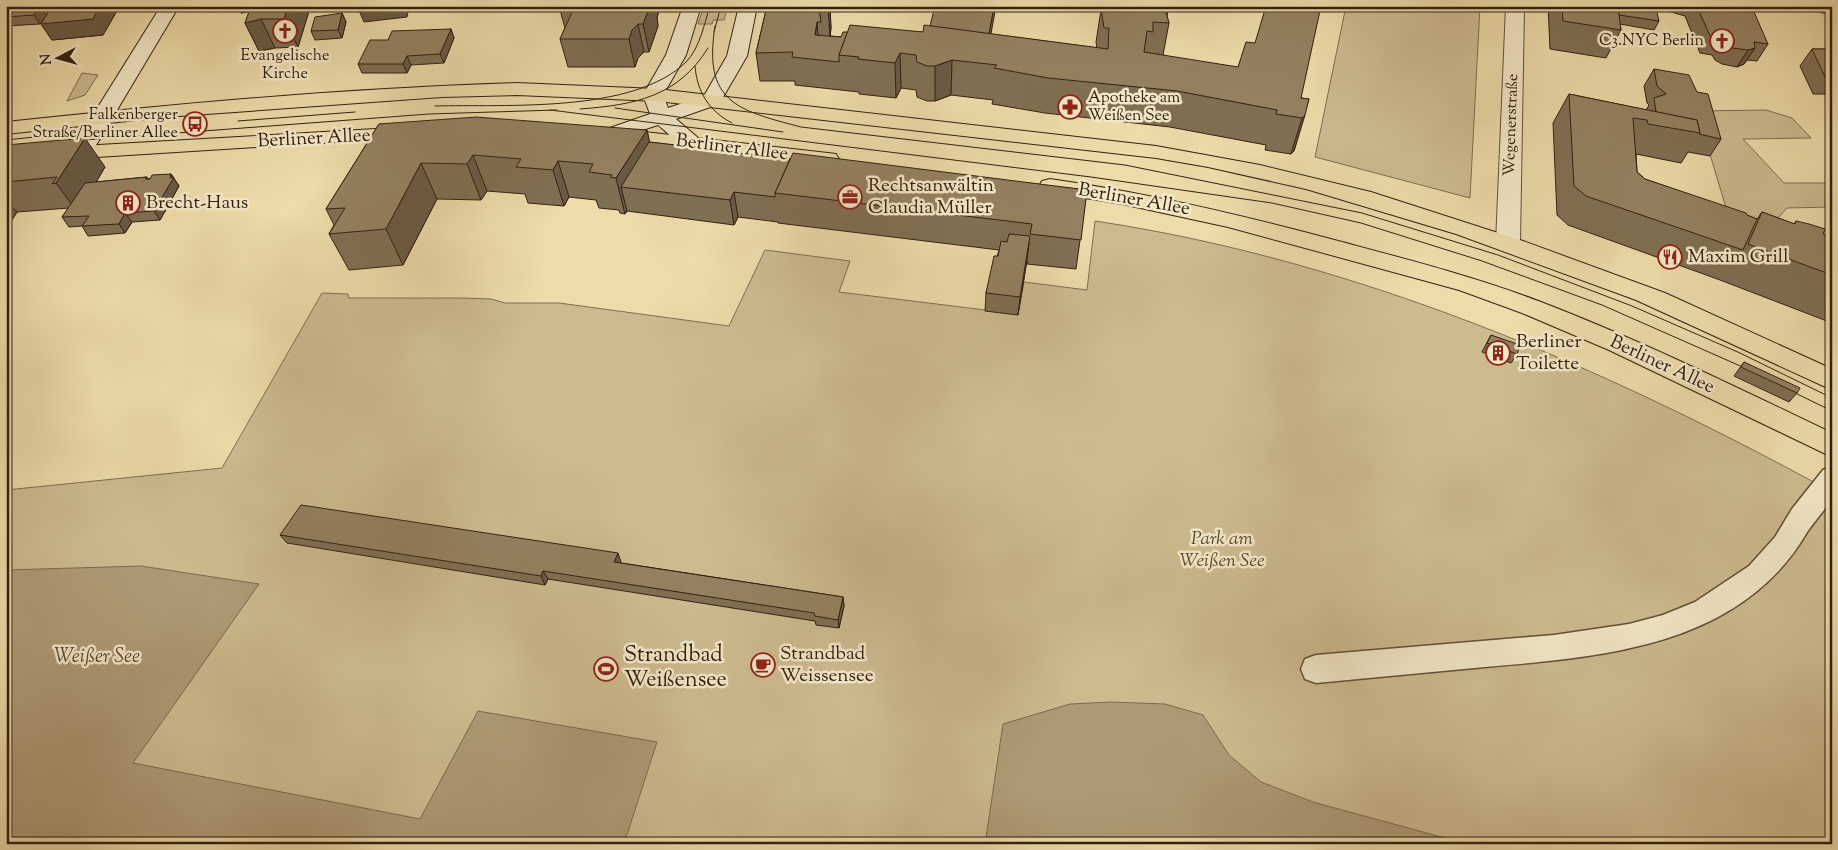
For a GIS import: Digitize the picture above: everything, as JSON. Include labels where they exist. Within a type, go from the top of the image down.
[{"type":"main road","name":"Berliner Allee","points":[[6,128],[165,111],[448,90],[517,89],[653,95],[712,100],[1195,158],[1291,179],[1393,206],[1508,243],[1656,299],[1832,380]]},
{"type":"main road","name":"Berliner Allee","points":[[6,159],[80,152],[428,132]]},
{"type":"main road","name":"Berliner Allee","points":[[601,133],[852,162]]},
{"type":"main road","name":"Berliner Allee","points":[[1026,183],[1166,204],[1248,223],[1434,274],[1487,291],[1590,332],[1693,378],[1832,446]]},
{"type":"street","points":[[80,152],[170,6]]},
{"type":"street","points":[[692,6],[676,55],[653,95],[661,117],[693,143]]},
{"type":"street","points":[[601,133],[661,117],[712,100],[737,56],[748,6]]},
{"type":"street","name":"Wegenerstraße","points":[[1508,243],[1515,6]]},
{"type":"street","points":[[1818,6],[1832,10]]},
{"type":"lane","points":[[1316,669],[1554,648],[1629,636],[1666,627],[1705,610],[1759,574],[1785,545],[1832,477]]},
{"type":"green space","points":[[704,6],[728,6],[724,20],[713,20],[712,24],[698,24]]},
{"type":"green space","points":[[1346,6],[1480,6],[1470,198],[1315,157]]},
{"type":"green space","points":[[82,73],[98,75],[85,95],[67,101]]},
{"type":"green space","points":[[1766,110],[1792,118],[1811,138],[1743,139],[1784,183],[1832,183],[1832,207],[1787,208],[1770,227],[1733,231],[1697,111]]},
{"type":"green space","name":"Park am Weißen See","points":[[1095,221],[1192,239],[1288,262],[1382,291],[1475,324],[1567,361],[1657,402],[1832,492],[1832,844],[6,844],[6,490],[222,468],[322,293],[348,294],[349,298],[462,298],[491,299],[505,303],[559,303],[729,326],[765,250],[850,261],[839,292],[1018,314],[1024,282],[1087,290]]},
{"type":"water","name":"Weißer See","points":[[141,566],[259,584],[133,763],[420,819],[478,711],[657,742],[624,844],[6,844],[6,570]]},
{"type":"water","points":[[1111,702],[1165,704],[1203,715],[1229,755],[1261,782],[1313,802],[1467,844],[985,844],[1003,724],[1070,704]]},
{"type":"building","points":[[52,6],[100,6],[93,19],[41,24]]},
{"type":"building","points":[[251,6],[288,6],[284,19],[261,19],[245,23]]},
{"type":"building","points":[[562,6],[650,6],[643,24],[638,24],[632,30],[629,39],[560,39],[573,10],[560,10]]},
{"type":"building","points":[[767,6],[828,6],[828,8],[819,8],[821,22],[817,22],[815,35],[841,37],[843,32],[848,32],[839,55],[839,62],[792,57],[793,52],[756,53]]},
{"type":"building","points":[[935,6],[994,6],[989,34],[930,26]]},
{"type":"building","points":[[1102,6],[1168,6],[1166,13],[1169,23],[1153,22],[1153,32],[1147,31],[1144,52],[1238,67],[1246,42],[1255,43],[1266,6],[1321,6],[1301,98],[1309,99],[1305,115],[1302,118],[1276,114],[1277,110],[1177,91],[1048,78],[994,68],[997,65],[952,60],[935,66],[927,66],[917,62],[916,55],[900,53],[895,63],[839,55],[850,25],[923,32],[924,25],[1108,49],[1109,28],[1104,28]]},
{"type":"building","points":[[1562,6],[1618,6],[1621,30],[1563,21]]},
{"type":"building","points":[[1618,6],[1656,8],[1659,21],[1619,15]]},
{"type":"building","points":[[1697,6],[1745,6],[1748,12],[1754,12],[1768,44],[1754,42],[1755,48],[1748,50],[1732,48],[1725,44],[1723,38],[1710,36]]},
{"type":"building","points":[[41,7],[34,15],[6,17],[6,9]]},
{"type":"building","points":[[342,13],[338,30],[311,31],[315,17]]},
{"type":"building","points":[[451,29],[440,54],[407,56],[403,64],[358,64],[370,40],[388,40],[392,31]]},
{"type":"building","points":[[1812,49],[1832,49],[1832,77],[1825,77]]},
{"type":"building","points":[[1654,69],[1689,75],[1697,92],[1708,94],[1721,139],[1699,134],[1697,120],[1656,112],[1654,98],[1666,94],[1657,86]]},
{"type":"building","points":[[1569,94],[1697,120],[1700,133],[1648,124],[1647,120],[1633,118],[1637,172],[1645,179],[1746,213],[1757,219],[1743,250],[1586,196],[1574,186]]},
{"type":"building","points":[[476,117],[647,130],[616,178],[610,177],[612,175],[589,172],[593,164],[558,161],[553,170],[516,167],[521,159],[473,155],[467,164],[421,163],[386,229],[329,234],[345,208],[326,209],[379,124]]},
{"type":"building","points":[[85,138],[56,183],[52,184],[57,177],[6,182],[6,145]]},
{"type":"building","points":[[649,142],[738,150],[736,153],[790,159],[775,197],[734,192],[730,200],[621,187]]},
{"type":"building","points":[[793,153],[1087,190],[1081,240],[1030,234],[1032,224],[775,193]]},
{"type":"building","name":"Brecht-Haus","points":[[171,174],[170,178],[174,177],[154,211],[125,213],[119,224],[82,226],[89,216],[62,217],[85,183],[147,177],[145,179],[150,179],[152,175]]},
{"type":"building","points":[[1762,212],[1795,224],[1796,221],[1825,229],[1823,234],[1832,237],[1832,275],[1748,244]]},
{"type":"building","points":[[1009,234],[1030,236],[1020,297],[986,293],[994,256],[998,256],[1001,241],[1007,242]]},
{"type":"building","points":[[1491,335],[1520,345],[1517,354],[1487,343]]},
{"type":"building","points":[[1744,362],[1800,388],[1797,393],[1741,367]]},
{"type":"building","points":[[301,505],[618,553],[614,562],[843,597],[838,620],[815,616],[814,613],[543,571],[541,576],[280,535]]},
{"type":"tram line","points":[[435,106],[567,103],[634,91],[663,79],[686,62],[695,50],[710,6]]},
{"type":"tram line","points":[[715,29],[721,6]]},
{"type":"tram line","points":[[715,29],[714,71],[720,87],[729,99],[742,108],[758,115],[801,127],[1125,165],[1362,213],[1498,255],[1632,306],[1740,353],[1832,398]]},
{"type":"tram line","points":[[695,66],[708,48]]},
{"type":"tram line","points":[[580,109],[619,105],[653,95],[669,88],[695,66]]},
{"type":"tram line","points":[[695,66],[698,84],[706,100],[717,113],[732,123]]},
{"type":"tram line","points":[[615,108],[783,132]]},
{"type":"tram line","points":[[71,141],[429,114],[551,110]]},
{"type":"tram line","points":[[551,110],[1091,177],[1272,203],[1361,223],[1482,261],[1602,305],[1754,372]]},
{"type":"tram line","points":[[551,110],[557,110]]},
{"type":"tram line","points":[[238,121],[355,112]]},
{"type":"tram line","points":[[6,140],[83,132]]},
{"type":"tram line","points":[[1785,388],[1832,411]]},
{"type":"place","name":"Evangelische Kirche","points":[[285,31]]},
{"type":"place","name":"C3.NYC Berlin","points":[[1722,41]]},
{"type":"place","name":"Apotheke am Weißen See","points":[[1070,107]]},
{"type":"place","name":"Falkenberger Straße/Berliner Allee","points":[[195,124]]},
{"type":"place","name":"Rechtsanwältin Claudia Müller","points":[[850,197]]},
{"type":"place","name":"Brecht-Haus","points":[[128,203]]},
{"type":"place","name":"Maxim Grill","points":[[1670,257]]},
{"type":"place","name":"Berliner Toilette","points":[[1498,353]]},
{"type":"place","name":"Strandbad Weissensee","points":[[763,665]]},
{"type":"place","name":"Strandbad Weißensee","points":[[606,669]]}]
